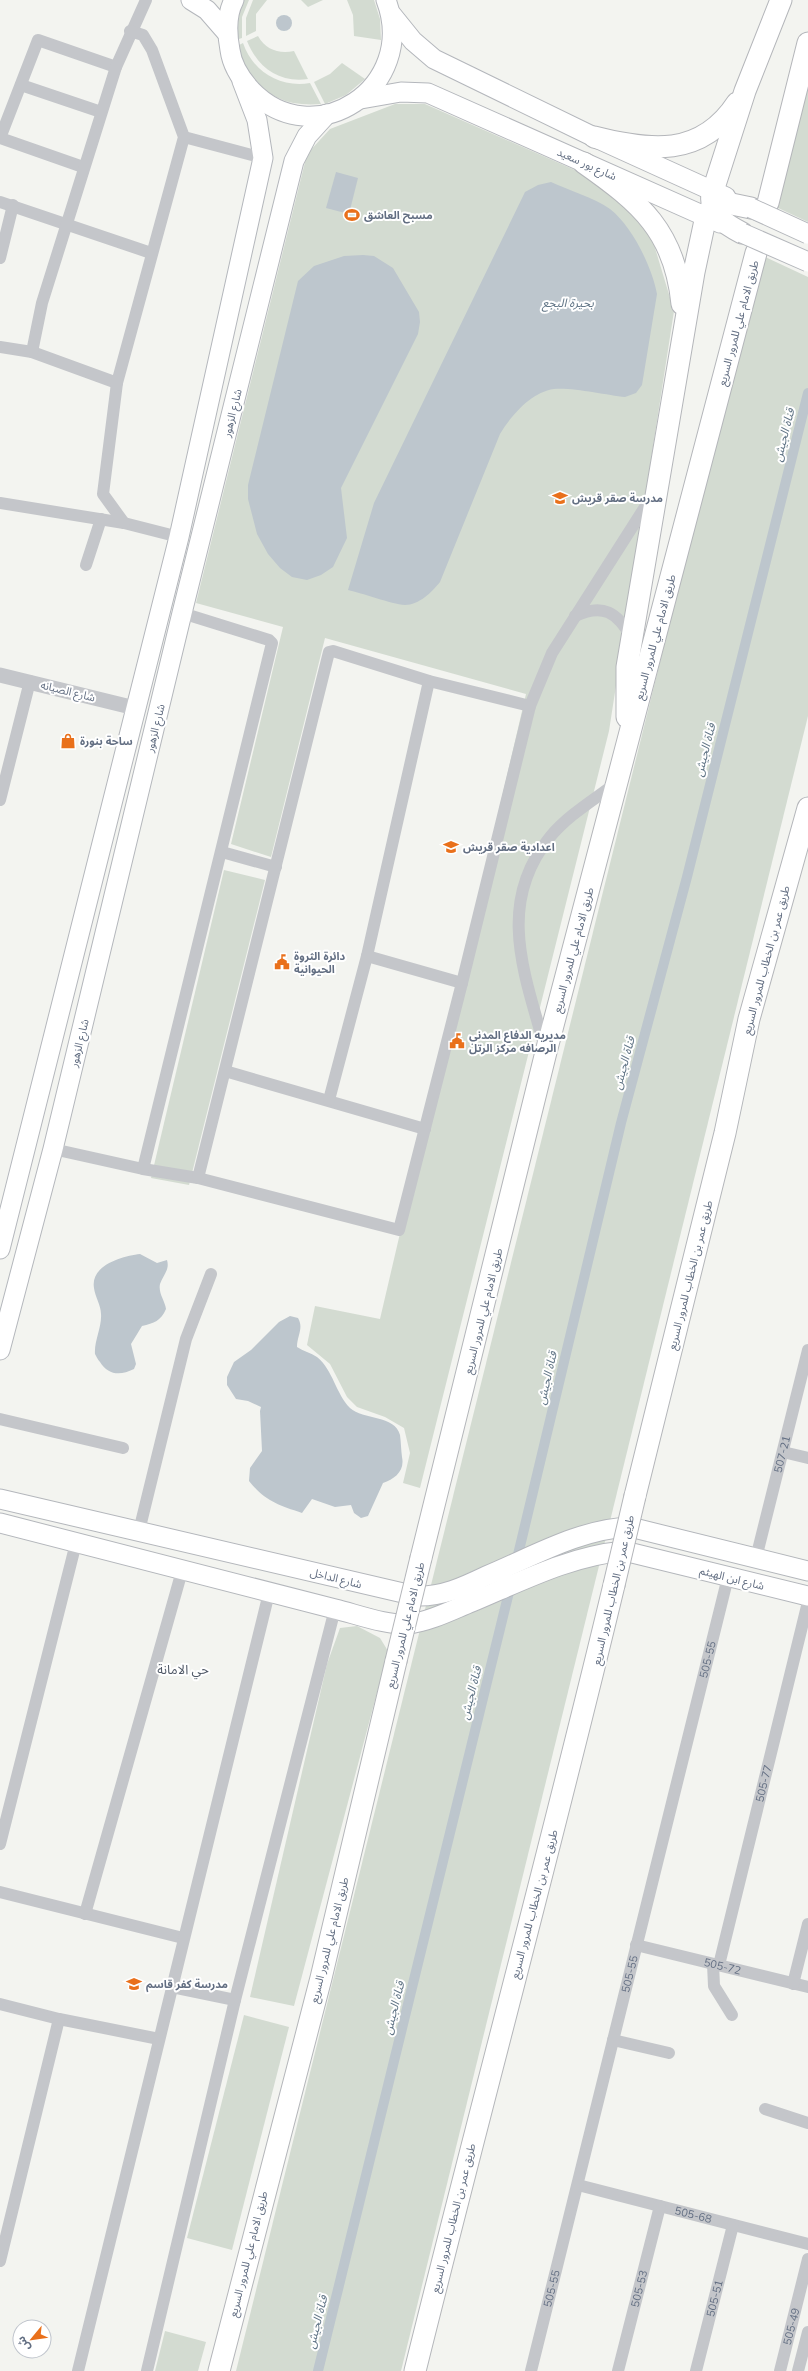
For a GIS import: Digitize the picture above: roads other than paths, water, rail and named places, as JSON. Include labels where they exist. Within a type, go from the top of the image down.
[{"type":"highway","points":[[628,742],[626,675],[684,332],[745,91],[781,0]]},
{"type":"highway","points":[[715,207],[732,203],[760,206],[808,44]]},
{"type":"highway","points":[[594,136],[636,147],[663,147],[692,142],[718,126],[734,108],[745,91]]},
{"type":"highway","points":[[584,164],[618,187],[636,204],[663,237],[674,259],[679,280],[684,332]]},
{"type":"highway","points":[[715,207],[725,223],[742,233]]},
{"type":"highway","name":"طريق الامام علي للمرور السريع","points":[[219,2371],[277,2141],[321,1978],[398,1653],[546,1052],[756,253]]},
{"type":"highway","name":"طريق عمر بن الخطاب للمرور السريع","points":[[415,2371],[501,2027],[564,1791],[725,1133],[749,1019],[808,808]]},
{"type":"main road","points":[[191,0],[208,10],[227,33]]},
{"type":"main road","points":[[0,1249],[4,1218],[179,537],[263,158],[257,120],[242,81],[231,58],[227,33],[231,6],[234,0]]},
{"type":"main road","points":[[242,81],[259,98],[280,110],[303,116],[327,114],[345,108],[361,99],[378,82],[388,61],[393,38],[389,8]]},
{"type":"main road","points":[[389,8],[413,41],[434,59],[594,136],[715,207]]},
{"type":"main road","name":"شارع بور سعيد","points":[[361,99],[388,93],[428,93],[584,164],[715,207]]},
{"type":"main road","name":"شارع الزهور","points":[[0,1350],[54,1149],[182,613],[294,160],[307,136],[327,114]]},
{"type":"main road","points":[[760,206],[808,234]]},
{"type":"main road","points":[[742,233],[808,262]]},
{"type":"main road","points":[[161,606],[182,613]]},
{"type":"main road","points":[[0,1485],[20,1504]]},
{"type":"main road","name":"شارع الداخل","points":[[0,1499],[416,1596],[431,1597],[445,1594],[600,1530],[630,1527],[756,1558]]},
{"type":"main road","points":[[48,1536],[53,1511]]},
{"type":"main road","points":[[5,1526],[335,1609]]},
{"type":"main road","name":"شارع ابن الهيثم","points":[[335,1609],[371,1618],[408,1624],[426,1620],[569,1562],[602,1553],[624,1551],[808,1596]]},
{"type":"main road","points":[[756,1558],[800,1569],[787,1591]]},
{"type":"street","points":[[32,352],[42,303],[67,226],[83,167],[116,67],[130,32],[146,0]]},
{"type":"street","points":[[124,523],[103,494],[117,383],[151,253],[184,137],[152,50],[143,35],[130,32]]},
{"type":"street","points":[[83,167],[0,138],[38,40],[116,67]]},
{"type":"street","points":[[21,85],[101,112]]},
{"type":"street","points":[[184,137],[263,158]]},
{"type":"street","points":[[0,202],[13,205],[67,226],[151,253]]},
{"type":"street","points":[[0,258],[13,205]]},
{"type":"street","points":[[0,347],[32,352],[117,383]]},
{"type":"street","points":[[54,1149],[143,1169],[198,1178],[399,1230],[462,983],[530,706],[552,653],[659,485]]},
{"type":"street","points":[[0,503],[124,523],[179,537]]},
{"type":"street","points":[[86,565],[101,519]]},
{"type":"street","points":[[575,616],[593,609],[603,610],[619,620],[632,638]]},
{"type":"street","points":[[143,1169],[272,644],[269,640],[182,613]]},
{"type":"street","points":[[198,1178],[329,652],[333,651],[429,681],[530,706]]},
{"type":"street","name":"شارع الصيانه","points":[[0,675],[30,681],[135,708]]},
{"type":"street","points":[[0,800],[30,681]]},
{"type":"street","points":[[330,1100],[367,956],[429,681]]},
{"type":"street","points":[[546,1052],[518,947],[518,920],[523,888],[530,870],[550,837],[564,823],[617,783]]},
{"type":"street","points":[[222,852],[276,867]]},
{"type":"street","points":[[367,956],[462,983]]},
{"type":"street","points":[[225,1071],[330,1100],[425,1129]]},
{"type":"street","points":[[139,1531],[186,1339],[211,1274]]},
{"type":"street","name":"507-21","points":[[756,1558],[808,1350]]},
{"type":"street","points":[[0,1419],[123,1448]]},
{"type":"street","points":[[783,1452],[808,1458]]},
{"type":"street","points":[[0,1844],[76,1543]]},
{"type":"street","points":[[86,1914],[182,1571]]},
{"type":"street","name":"505-55","points":[[531,2371],[728,1577]]},
{"type":"street","points":[[78,2371],[183,1938],[269,1593]]},
{"type":"street","name":"505-77","points":[[732,2015],[714,1986],[716,1964],[808,1602]]},
{"type":"street","points":[[147,2371],[235,2000],[335,1609]]},
{"type":"street","points":[[0,1892],[183,1938]]},
{"type":"street","points":[[793,1984],[808,1924]]},
{"type":"street","name":"505-72","points":[[636,1945],[808,1987]]},
{"type":"street","points":[[172,1987],[235,2000]]},
{"type":"street","points":[[0,2004],[59,2019],[159,2039]]},
{"type":"street","points":[[0,2261],[59,2019]]},
{"type":"street","points":[[613,2040],[669,2053]]},
{"type":"street","points":[[765,2109],[808,2123]]},
{"type":"street","name":"505-68","points":[[578,2186],[808,2244]]},
{"type":"street","name":"505-53","points":[[618,2371],[660,2206]]},
{"type":"street","name":"505-51","points":[[696,2371],[733,2225]]},
{"type":"street","name":"505-49","points":[[780,2371],[807,2265]]},
{"type":"street","name":"505-49","points":[[802,2370],[808,2332]]},
{"type":"water","points":[[284,15],[290,17],[292,23],[290,29],[284,31],[278,29],[276,23],[278,17]]},
{"type":"water","points":[[336,172],[358,178],[349,214],[326,208]]},
{"type":"water","name":"بحيرة البجع","points":[[551,182],[589,198],[610,209],[626,226],[646,260],[657,294],[642,385],[636,393],[625,397],[579,390],[561,389],[546,391],[537,395],[522,406],[500,434],[440,582],[433,590],[415,603],[405,605],[392,603],[348,590],[374,503],[525,192],[538,185]]},
{"type":"water","points":[[344,256],[374,256],[393,268],[419,312],[420,322],[418,334],[341,488],[347,538],[333,567],[321,575],[307,580],[292,577],[280,568],[268,554],[257,534],[248,499],[248,485],[298,281],[314,266]]},
{"type":"water","points":[[140,1254],[157,1263],[167,1260],[168,1267],[160,1284],[161,1294],[166,1309],[157,1321],[142,1326],[131,1344],[136,1364],[134,1369],[124,1373],[115,1373],[107,1370],[95,1354],[101,1314],[94,1288],[94,1280],[97,1273],[109,1263],[125,1257]]},
{"type":"water","points":[[290,1316],[298,1318],[300,1322],[297,1347],[317,1357],[322,1362],[331,1375],[341,1396],[350,1408],[356,1412],[392,1424],[400,1435],[403,1462],[402,1466],[395,1477],[383,1483],[368,1516],[361,1518],[354,1513],[351,1505],[335,1507],[312,1499],[302,1513],[272,1502],[249,1481],[250,1468],[262,1451],[261,1407],[248,1401],[236,1399],[227,1385],[227,1377],[234,1362],[251,1350],[279,1322]]},
{"type":"waterway","name":"قناة الجيش","points":[[516,1563],[621,1123],[687,877],[808,393]]},
{"type":"waterway","name":"قناة الجيش","points":[[318,2371],[511,1584]]},
{"type":"tunnel","points":[[756,253],[768,203]]},
{"type":"place","name":"مسبح العاشق","points":[[352,215]]},
{"type":"place","name":"مدرسة صقر قريش","points":[[560,498]]},
{"type":"place","name":"ساحة بنورة","points":[[68,741]]},
{"type":"place","name":"اعدادية صقر قريش","points":[[451,847]]},
{"type":"place","name":"دائرة الثروة الحيوانية","points":[[282,962]]},
{"type":"place","name":"مديريه الدفاع المدني الرصافه مركز الرتل","points":[[457,1041]]},
{"type":"place","name":"مدرسة كفر قاسم","points":[[134,1984]]},
{"type":"district","name":"حي الامانة","points":[[183,1669]]}]
